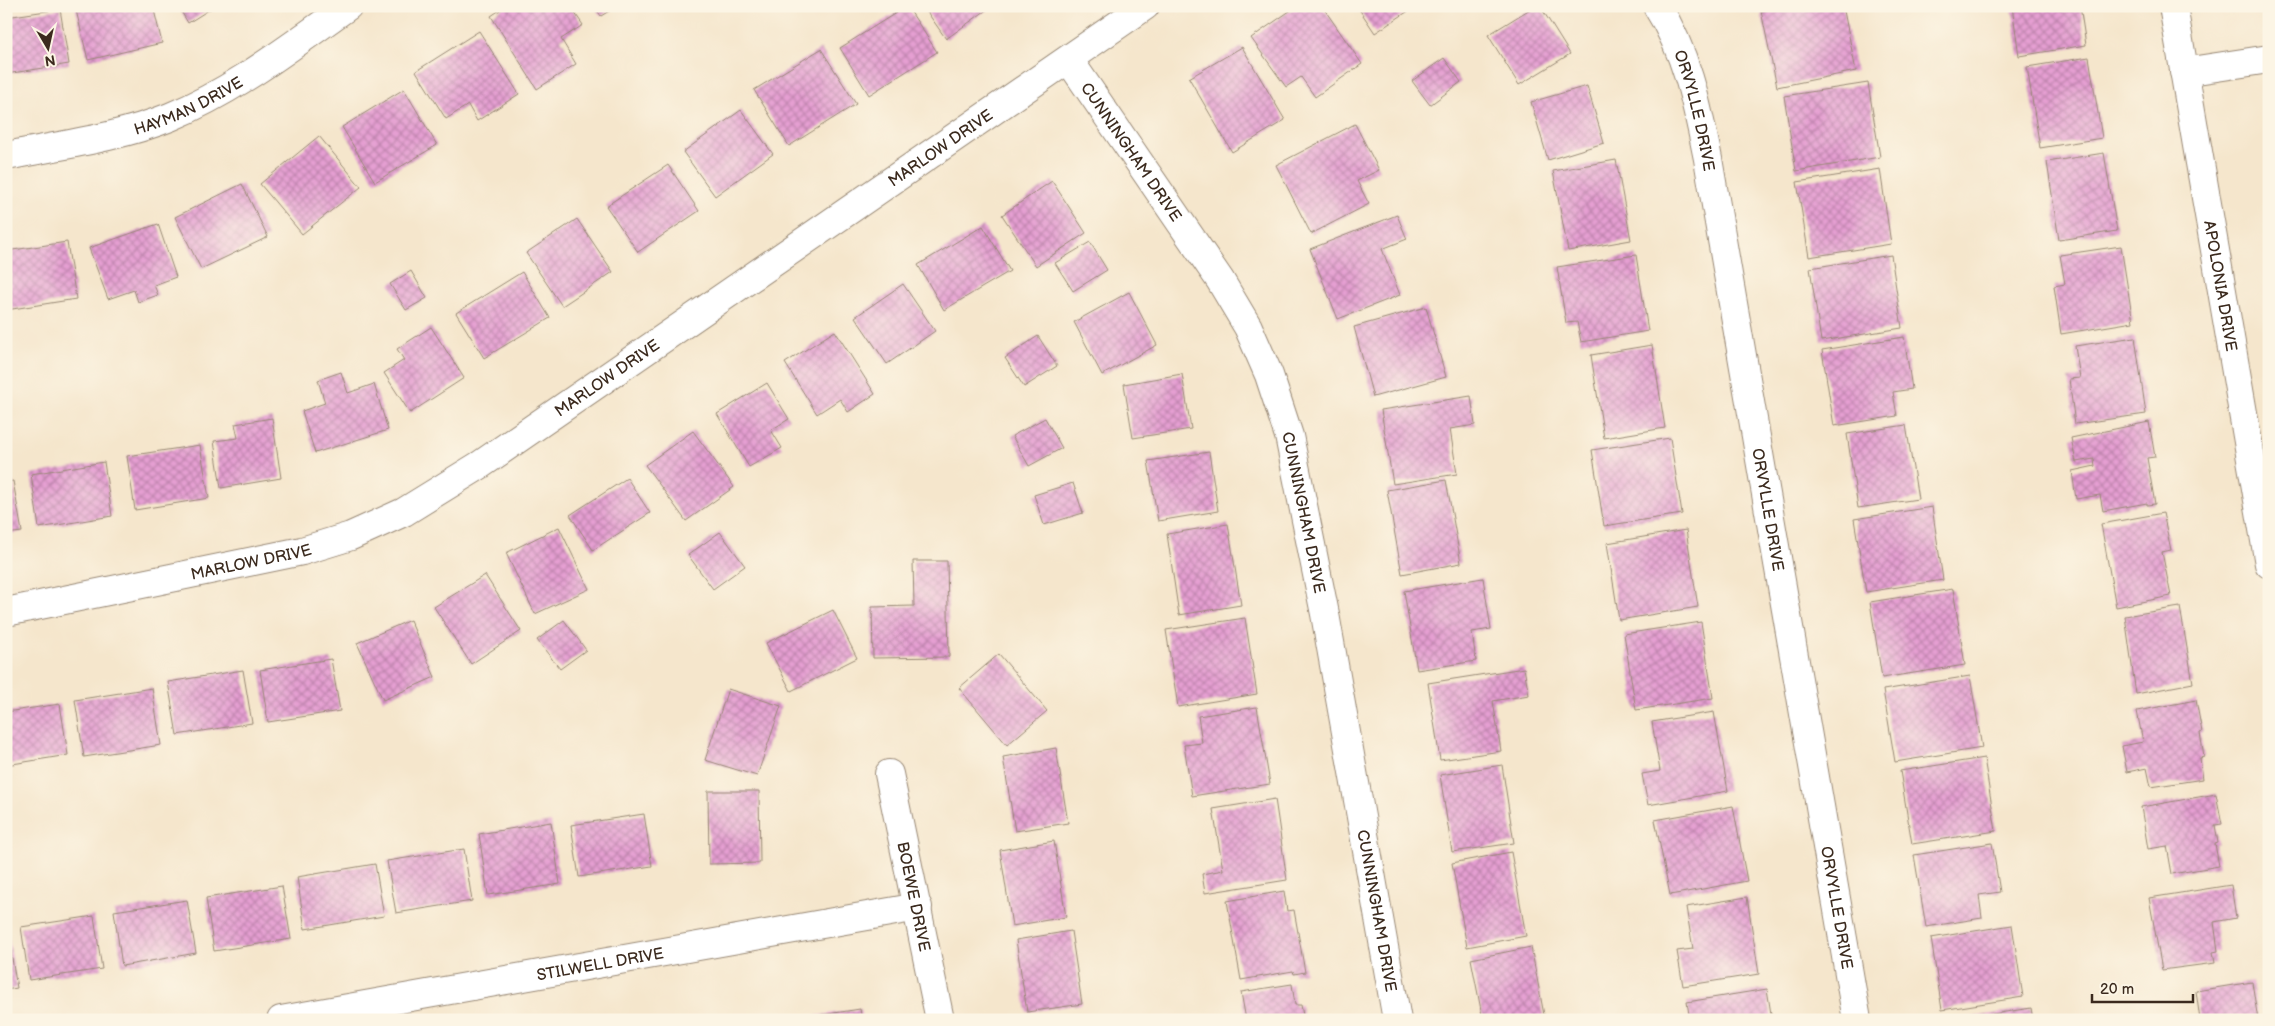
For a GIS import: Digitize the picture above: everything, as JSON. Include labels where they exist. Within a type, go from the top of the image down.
[{"type":"street","name":"HAYMAN DRIVE","points":[[6,156],[122,133],[170,117],[240,81],[348,6]]},
{"type":"street","name":"MARLOW DRIVE","points":[[6,612],[302,551],[351,536],[404,512],[480,465],[1070,60],[1145,6]]},
{"type":"street","name":"ORVYLLE DRIVE","points":[[1658,6],[1684,58],[1695,95],[1708,159],[1857,1020]]},
{"type":"street","name":"APOLONIA DRIVE","points":[[2173,6],[2269,564]]},
{"type":"street","points":[[2184,72],[2269,59]]},
{"type":"street","name":"CUNNINGHAM DRIVE","points":[[1070,60],[1220,280],[1248,327],[1269,375],[1289,436],[1326,614],[1397,1020]]},
{"type":"street","name":"BOEWE DRIVE","points":[[889,774],[940,1020]]},
{"type":"street","name":"STILWELL DRIVE","points":[[281,1020],[918,907]]},
{"type":"building","points":[[75,6],[153,6],[162,43],[88,60]]},
{"type":"building","points":[[178,6],[215,6],[188,23]]},
{"type":"building","points":[[506,6],[570,6],[583,25],[561,39],[576,64],[537,89],[491,16]]},
{"type":"building","points":[[594,6],[617,6],[601,16]]},
{"type":"building","points":[[907,6],[937,52],[869,95],[840,48]]},
{"type":"building","points":[[923,6],[992,6],[946,39]]},
{"type":"building","points":[[1297,6],[1322,6],[1362,64],[1315,97],[1301,77],[1286,87],[1251,38]]},
{"type":"building","points":[[1357,6],[1416,6],[1375,33]]},
{"type":"building","points":[[1535,6],[1540,6],[1570,54],[1519,85],[1488,35]]},
{"type":"building","points":[[1743,6],[1756,6],[1756,7],[1744,10]]},
{"type":"building","points":[[1786,6],[1843,6],[1856,71],[1777,87],[1761,11]]},
{"type":"building","points":[[2012,6],[2080,6],[2086,45],[2019,56]]},
{"type":"building","points":[[2251,6],[2267,6],[2267,7],[2252,10]]},
{"type":"building","points":[[60,9],[69,64],[6,74],[6,17]]},
{"type":"building","points":[[479,31],[519,94],[477,121],[468,105],[446,119],[416,71]]},
{"type":"building","points":[[1242,47],[1285,120],[1232,152],[1189,78]]},
{"type":"building","points":[[821,49],[856,104],[789,146],[754,90]]},
{"type":"building","points":[[2089,57],[2102,138],[2040,148],[2027,67]]},
{"type":"building","points":[[1444,58],[1461,82],[1430,105],[1412,81]]},
{"type":"building","points":[[1868,83],[1880,157],[1796,171],[1784,96]]},
{"type":"building","points":[[1587,86],[1604,143],[1548,160],[1531,102]]},
{"type":"building","points":[[404,89],[437,145],[375,182],[342,127]]},
{"type":"building","points":[[741,110],[773,154],[715,196],[683,152]]},
{"type":"building","points":[[1355,124],[1379,170],[1357,181],[1369,204],[1311,234],[1276,165]]},
{"type":"building","points":[[319,136],[361,187],[302,234],[260,184]]},
{"type":"building","points":[[2104,153],[2117,231],[2059,240],[2047,162]]},
{"type":"building","points":[[1616,160],[1631,240],[1568,251],[1553,171]]},
{"type":"building","points":[[668,165],[699,211],[638,252],[606,206]]},
{"type":"building","points":[[1880,169],[1891,244],[1809,257],[1797,182]]},
{"type":"building","points":[[1052,181],[1086,233],[1036,266],[1002,215]]},
{"type":"building","points":[[242,184],[268,237],[201,269],[175,217]]},
{"type":"building","points":[[1397,215],[1407,239],[1382,249],[1400,295],[1338,319],[1310,249]]},
{"type":"building","points":[[577,219],[613,272],[562,306],[526,253]]},
{"type":"building","points":[[158,224],[176,277],[154,285],[158,295],[138,302],[134,290],[108,299],[89,248]]},
{"type":"building","points":[[983,226],[1010,271],[944,310],[918,265]]},
{"type":"building","points":[[67,242],[76,299],[6,310],[6,251]]},
{"type":"building","points":[[1090,242],[1107,270],[1073,291],[1055,263]]},
{"type":"building","points":[[2121,246],[2133,322],[2061,334],[2054,286],[2065,284],[2060,255]]},
{"type":"building","points":[[1636,255],[1648,331],[1581,342],[1577,322],[1566,323],[1557,267]]},
{"type":"building","points":[[1891,255],[1902,328],[1821,341],[1810,268]]},
{"type":"building","points":[[411,271],[427,298],[406,310],[390,284]]},
{"type":"building","points":[[522,272],[550,318],[484,358],[456,313]]},
{"type":"building","points":[[903,284],[935,331],[887,364],[855,317]]},
{"type":"building","points":[[1129,292],[1157,345],[1102,375],[1074,322]]},
{"type":"building","points":[[1426,307],[1446,377],[1373,397],[1354,327]]},
{"type":"building","points":[[431,327],[464,378],[410,413],[384,373],[404,360],[397,349]]},
{"type":"building","points":[[835,331],[875,394],[848,412],[840,399],[817,414],[785,363]]},
{"type":"building","points":[[1038,336],[1057,366],[1024,387],[1005,358]]},
{"type":"building","points":[[1904,337],[1912,389],[1893,392],[1897,416],[1834,426],[1822,350]]},
{"type":"building","points":[[2135,337],[2146,414],[2075,424],[2069,379],[2080,378],[2075,346]]},
{"type":"building","points":[[1652,345],[1665,428],[1604,438],[1591,355]]},
{"type":"building","points":[[341,372],[348,393],[374,384],[388,430],[315,453],[302,411],[325,403],[318,380]]},
{"type":"building","points":[[1182,374],[1191,429],[1133,438],[1124,384]]},
{"type":"building","points":[[767,383],[789,419],[771,430],[782,448],[749,467],[717,414]]},
{"type":"building","points":[[1471,396],[1475,425],[1450,429],[1457,474],[1393,484],[1381,410]]},
{"type":"building","points":[[272,418],[281,478],[221,488],[214,441],[238,438],[235,424]]},
{"type":"building","points":[[1045,418],[1062,448],[1029,466],[1012,436]]},
{"type":"building","points":[[2149,422],[2155,457],[2147,458],[2155,504],[2147,505],[2147,503],[2103,511],[2100,495],[2076,499],[2072,471],[2095,466],[2094,459],[2076,462],[2071,438]]},
{"type":"building","points":[[1906,425],[1918,499],[1858,508],[1847,434]]},
{"type":"building","points":[[693,431],[734,487],[686,521],[645,465]]},
{"type":"building","points":[[1670,438],[1682,514],[1604,526],[1592,450]]},
{"type":"building","points":[[200,445],[209,498],[135,510],[127,456]]},
{"type":"building","points":[[1209,452],[1218,511],[1158,521],[1148,461]]},
{"type":"building","points":[[104,462],[112,516],[39,528],[31,474]]},
{"type":"building","points":[[627,478],[650,513],[593,550],[570,515]]},
{"type":"building","points":[[1446,480],[1461,563],[1402,574],[1387,490]]},
{"type":"building","points":[[13,481],[22,532],[6,534],[6,482]]},
{"type":"building","points":[[1073,483],[1083,513],[1044,525],[1034,495]]},
{"type":"building","points":[[1932,507],[1943,580],[1866,592],[1854,519]]},
{"type":"building","points":[[2163,513],[2171,550],[2162,552],[2171,596],[2116,607],[2101,524]]},
{"type":"building","points":[[1228,524],[1241,605],[1179,615],[1167,534]]},
{"type":"building","points":[[559,527],[589,589],[535,614],[506,553]]},
{"type":"building","points":[[1686,530],[1698,607],[1619,620],[1607,543]]},
{"type":"building","points":[[720,532],[745,566],[713,589],[688,555]]},
{"type":"building","points":[[913,561],[947,561],[949,657],[873,658],[872,607],[914,606]]},
{"type":"building","points":[[485,575],[521,631],[471,664],[434,607]]},
{"type":"building","points":[[1483,578],[1491,629],[1472,632],[1476,661],[1417,670],[1404,591]]},
{"type":"building","points":[[1953,589],[1965,665],[1882,678],[1870,602]]},
{"type":"building","points":[[2180,607],[2193,683],[2136,694],[2125,616]]},
{"type":"building","points":[[833,610],[857,658],[791,691],[766,643]]},
{"type":"building","points":[[1245,618],[1257,694],[1178,707],[1166,630]]},
{"type":"building","points":[[410,620],[435,677],[383,700],[357,643]]},
{"type":"building","points":[[564,620],[586,650],[560,669],[537,640]]},
{"type":"building","points":[[1701,622],[1713,698],[1636,710],[1624,634]]},
{"type":"building","points":[[999,654],[1047,711],[1007,745],[959,688]]},
{"type":"building","points":[[331,659],[340,711],[268,722],[260,670]]},
{"type":"building","points":[[1524,668],[1529,695],[1493,701],[1501,751],[1440,760],[1428,683]]},
{"type":"building","points":[[243,670],[252,723],[177,735],[168,682]]},
{"type":"building","points":[[1970,676],[1982,748],[1895,762],[1883,690]]},
{"type":"building","points":[[152,688],[161,745],[84,757],[75,700]]},
{"type":"building","points":[[728,689],[781,706],[757,776],[705,760]]},
{"type":"building","points":[[2196,700],[2202,732],[2200,733],[2204,757],[2200,758],[2203,779],[2151,787],[2147,768],[2127,772],[2122,746],[2143,742],[2137,711]]},
{"type":"building","points":[[60,704],[68,755],[6,765],[6,712]]},
{"type":"building","points":[[1257,707],[1270,784],[1192,796],[1184,745],[1202,743],[1198,716]]},
{"type":"building","points":[[1714,712],[1728,791],[1648,805],[1642,774],[1660,771],[1652,722]]},
{"type":"building","points":[[1056,748],[1068,823],[1015,831],[1003,757]]},
{"type":"building","points":[[1984,758],[1996,831],[1912,844],[1900,771]]},
{"type":"building","points":[[1502,765],[1514,843],[1452,852],[1440,775]]},
{"type":"building","points":[[708,791],[759,791],[760,863],[709,864]]},
{"type":"building","points":[[2216,794],[2222,824],[2215,825],[2218,843],[2215,844],[2219,866],[2172,874],[2167,846],[2148,849],[2141,807]]},
{"type":"building","points":[[1275,799],[1287,880],[1205,893],[1202,874],[1223,870],[1213,809]]},
{"type":"building","points":[[1733,806],[1747,881],[1670,895],[1655,820]]},
{"type":"building","points":[[644,814],[652,866],[579,877],[571,825]]},
{"type":"building","points":[[551,822],[560,884],[488,895],[479,834]]},
{"type":"building","points":[[1054,841],[1066,917],[1012,926],[1000,850]]},
{"type":"building","points":[[1992,843],[2000,892],[1979,895],[1982,918],[1926,927],[1914,855]]},
{"type":"building","points":[[464,849],[472,901],[396,913],[387,861]]},
{"type":"building","points":[[1511,852],[1526,936],[1467,947],[1452,863]]},
{"type":"building","points":[[375,864],[384,916],[305,929],[297,877]]},
{"type":"building","points":[[2231,885],[2236,918],[2214,922],[2218,951],[2213,952],[2215,963],[2162,970],[2149,898]]},
{"type":"building","points":[[282,886],[291,939],[214,951],[206,898]]},
{"type":"building","points":[[1284,891],[1287,911],[1294,910],[1305,972],[1294,974],[1293,971],[1241,980],[1227,901]]},
{"type":"building","points":[[1747,897],[1759,974],[1683,986],[1677,951],[1693,949],[1686,907]]},
{"type":"building","points":[[187,900],[196,953],[122,966],[114,911]]},
{"type":"building","points":[[94,916],[102,969],[29,980],[21,927]]},
{"type":"building","points":[[2012,925],[2023,997],[1942,1010],[1931,938]]},
{"type":"building","points":[[1071,931],[1082,1004],[1027,1012],[1016,940]]},
{"type":"building","points":[[6,935],[8,935],[17,988],[6,990]]},
{"type":"building","points":[[1531,947],[1545,1020],[1483,1020],[1471,959]]},
{"type":"building","points":[[2252,982],[2258,1020],[2200,1020],[2196,991]]},
{"type":"building","points":[[1292,984],[1295,1005],[1301,1005],[1304,1020],[1246,1020],[1241,992]]},
{"type":"building","points":[[1767,989],[1772,1020],[1690,1020],[1687,1002]]},
{"type":"building","points":[[2031,1008],[2033,1020],[1961,1020],[1961,1019]]},
{"type":"building","points":[[860,1009],[862,1020],[796,1020],[796,1019]]}]
